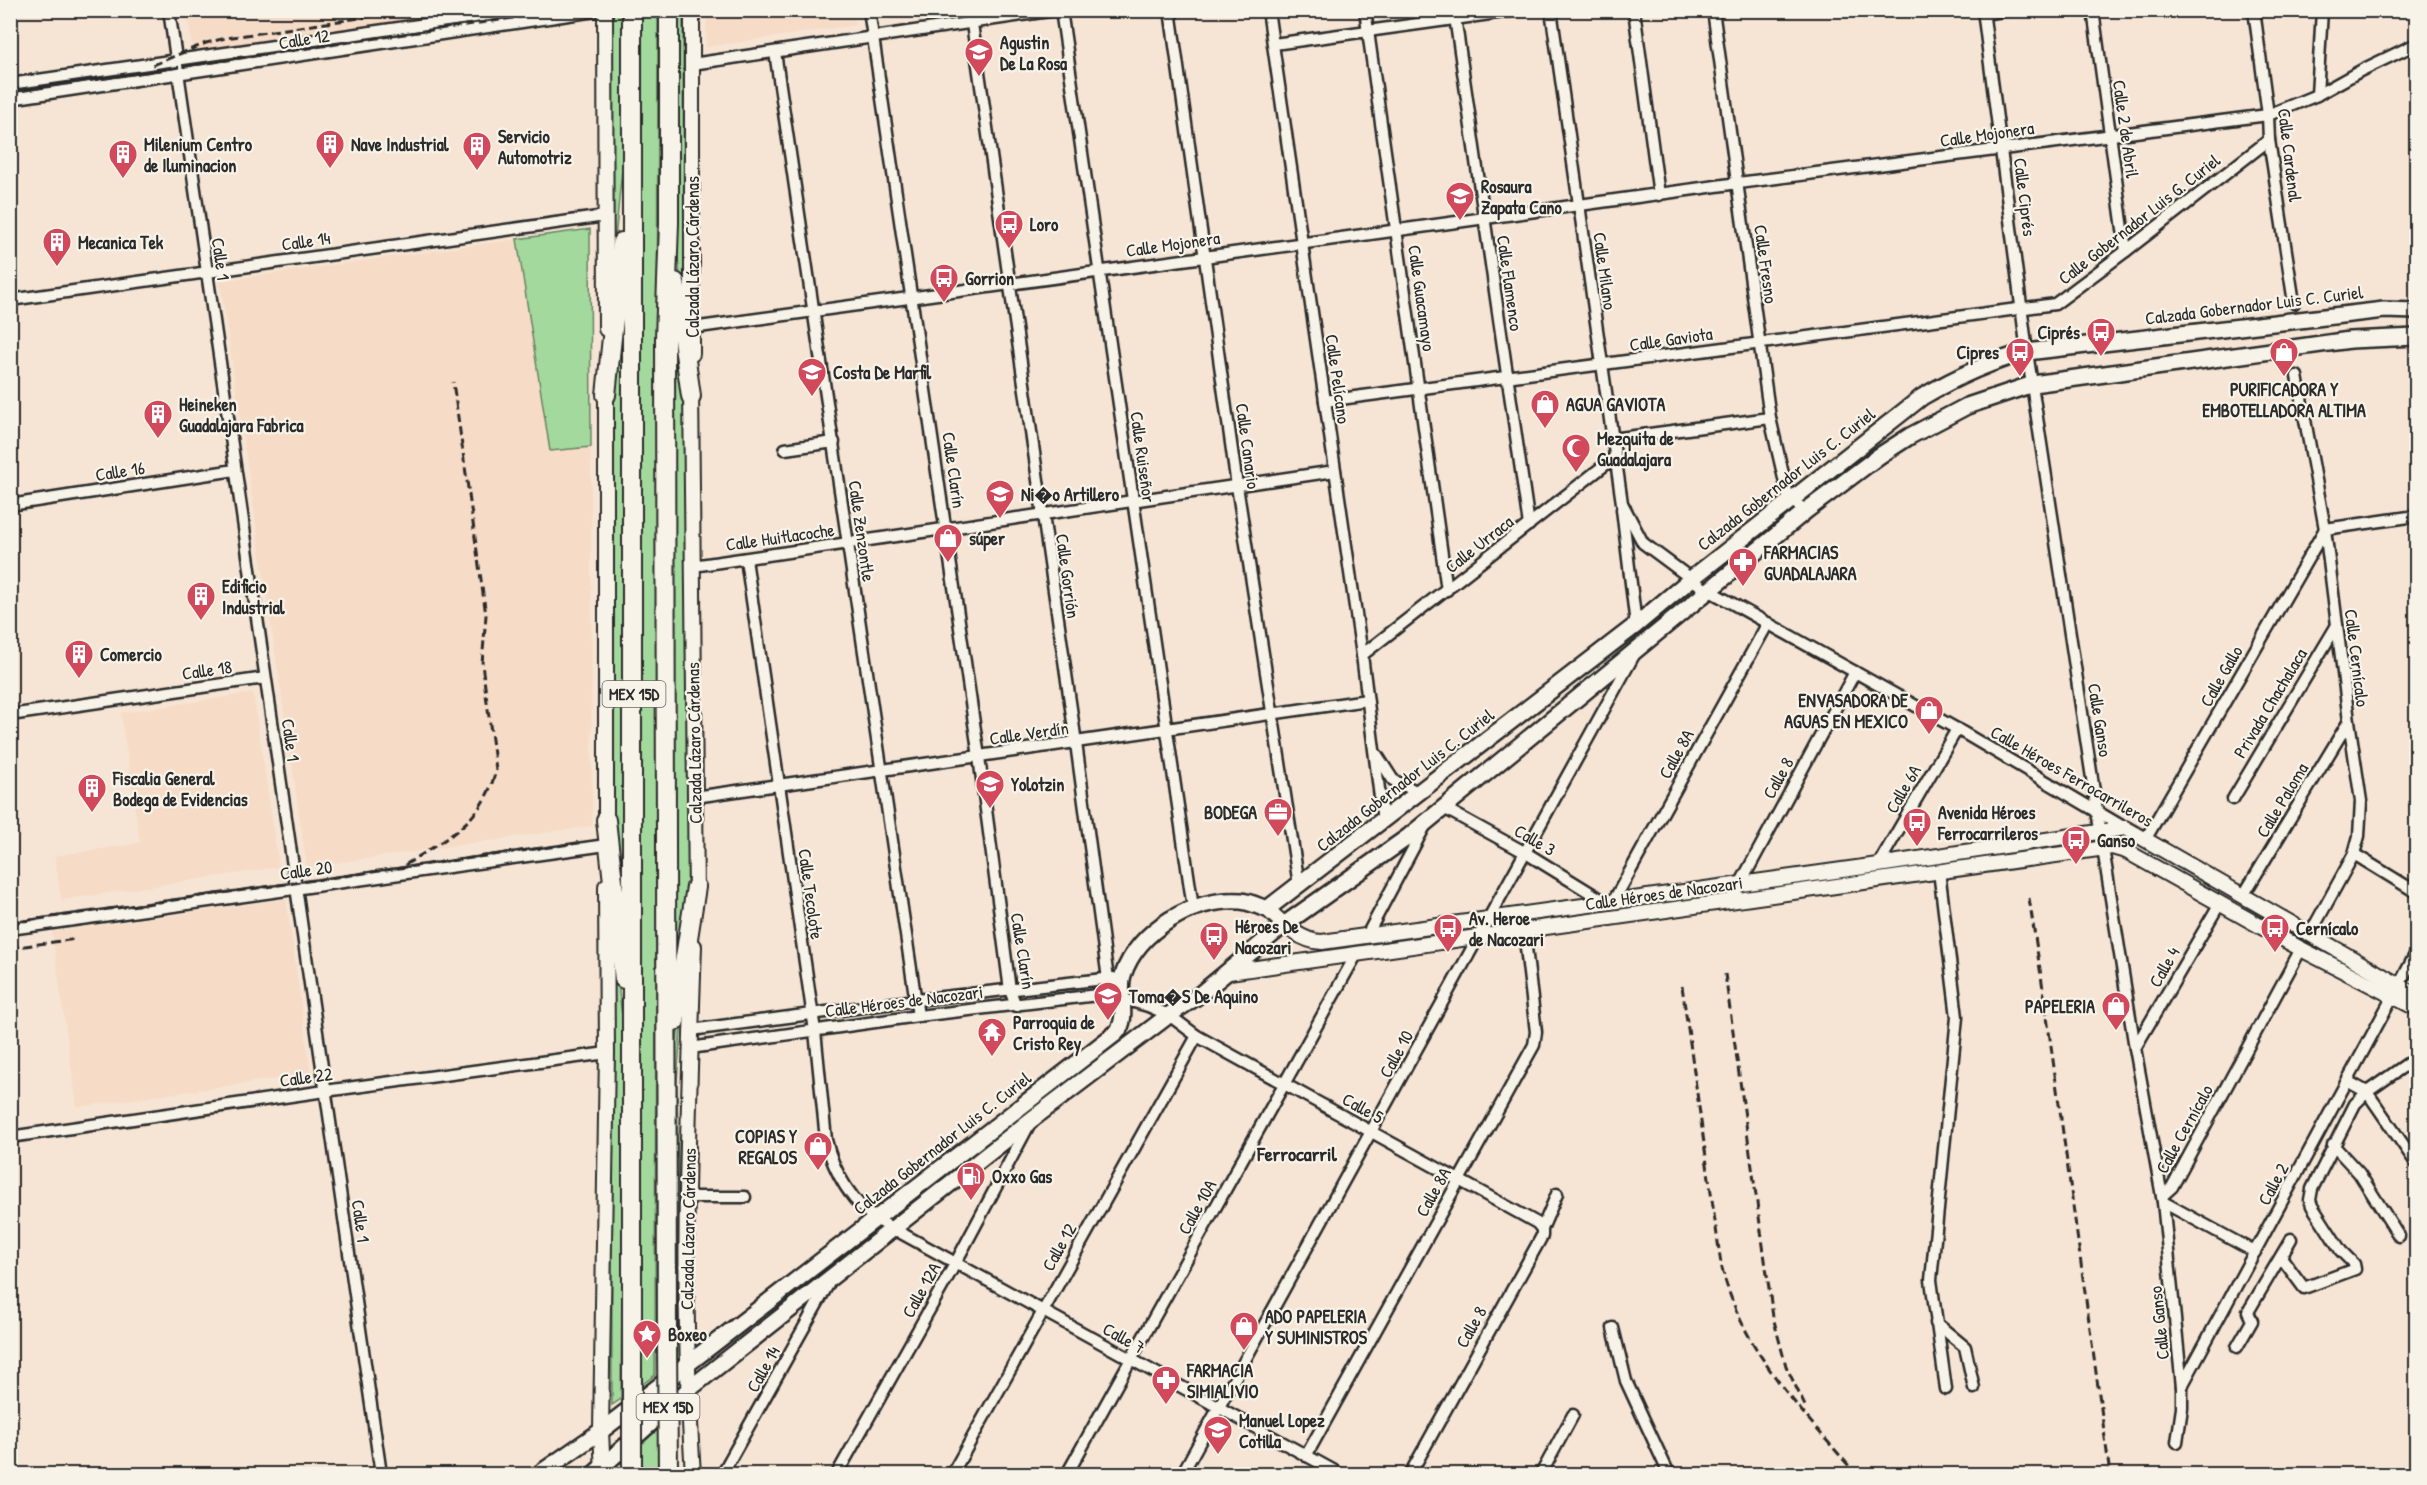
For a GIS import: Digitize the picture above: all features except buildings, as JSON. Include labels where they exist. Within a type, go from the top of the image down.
[{"type":"highway","name":"MEX 15D","points":[[632,10],[632,1474]]},
{"type":"highway","name":"Calzada Lázaro Cárdenas","points":[[668,1473],[665,339],[669,222],[669,10]]},
{"type":"highway","points":[[606,395],[632,157]]},
{"type":"highway","points":[[669,222],[692,396]]},
{"type":"highway","points":[[606,820],[621,957],[633,1034]]},
{"type":"highway","points":[[666,1100],[675,1018],[696,887]]},
{"type":"main road","points":[[600,1472],[607,1053],[604,10]]},
{"type":"main road","name":"Calzada Lázaro Cárdenas","points":[[692,10],[696,887],[690,1048],[687,1364],[693,1474]]},
{"type":"main road","name":"Calzada Gobernador Luis C. Curiel","points":[[1267,909],[1636,625],[1789,500],[1922,397],[1960,375],[1985,364],[2027,352],[2384,310],[2416,311]]},
{"type":"main road","name":"Calzada Gobernador Luis C. Curiel","points":[[600,1472],[688,1390],[1031,1120],[1229,972],[1285,924],[1428,821],[1808,510],[1879,456],[1910,436],[1968,406],[2032,384],[2350,340],[2416,337]]},
{"type":"main road","name":"Calle Héroes Ferrocarrileros","points":[[2125,828],[2310,934],[2396,991],[2416,1008]]},
{"type":"main road","name":"Calle Héroes de Nacozari","points":[[1267,909],[1302,937],[1315,942],[1366,937],[1878,865],[2125,828]]},
{"type":"main road","name":"Calle Héroes Ferrocarrileros","points":[[2103,847],[2127,851],[2301,949],[2396,991],[2416,995]]},
{"type":"main road","name":"Calle Héroes de Nacozari","points":[[1229,972],[2103,847]]},
{"type":"main road","points":[[1115,978],[1152,934],[1180,914],[1193,908],[1229,900],[1244,901],[1267,909]]},
{"type":"main road","name":"Calzada Gobernador Luis C. Curiel","points":[[540,1474],[601,1431],[1116,1033],[1123,1022],[1122,999],[1115,978]]},
{"type":"street","name":"Calle 1","points":[[169,10],[381,1474]]},
{"type":"street","name":"Calle 12","points":[[10,84],[523,10]]},
{"type":"street","name":"Calle 12","points":[[10,99],[604,10]]},
{"type":"street","name":"Calle Clarín","points":[[869,10],[979,757],[1010,990],[1016,1006]]},
{"type":"street","name":"Calle Gorrión","points":[[970,10],[1076,743],[1115,978]]},
{"type":"street","points":[[692,64],[1058,10]]},
{"type":"street","name":"Calle Ruiseñor","points":[[1058,10],[1193,908]]},
{"type":"street","name":"Calle Canario","points":[[1170,10],[1237,486],[1299,885]]},
{"type":"street","name":"Calle Pelícano","points":[[1268,10],[1362,655],[1383,821]]},
{"type":"street","name":"Calle Guacamayo","points":[[1365,10],[1447,590]]},
{"type":"street","points":[[1274,44],[1368,31],[1454,15],[1519,10]]},
{"type":"street","name":"Calle Milano","points":[[1551,10],[1622,503],[1643,543],[1708,591]]},
{"type":"street","points":[[1634,10],[1659,195]]},
{"type":"street","name":"Calle Fresno","points":[[1713,10],[1770,418],[1789,500]]},
{"type":"street","points":[[1983,12],[2008,10]]},
{"type":"street","name":"Calle 2 de Abril","points":[[2093,10],[2126,251]]},
{"type":"street","name":"Calle Cardenal","points":[[2254,10],[2268,115],[2269,140],[2294,303]]},
{"type":"street","points":[[2317,95],[2322,10]]},
{"type":"street","name":"Calle Ciprés","points":[[1983,12],[2023,307],[2027,352]]},
{"type":"street","name":"Calle Flamenco","points":[[1454,15],[1529,525]]},
{"type":"street","points":[[2317,95],[2385,57],[2416,44]]},
{"type":"street","name":"Calle Zenzontle","points":[[775,52],[918,1016]]},
{"type":"street","name":"Calle Mojonera","points":[[692,328],[1738,183],[2268,115],[2317,95]]},
{"type":"street","name":"Calle Gobernador Luis G. Curiel","points":[[2023,307],[2055,304],[2269,140]]},
{"type":"street","name":"Calle 14","points":[[10,300],[605,216]]},
{"type":"street","name":"Calle Gaviota","points":[[1325,401],[2023,307]]},
{"type":"street","name":"Calle Ganso","points":[[2027,352],[2097,810],[2162,1199],[2182,1387],[2182,1408],[2177,1442]]},
{"type":"street","name":"Calle Cernícalo","points":[[2297,376],[2325,529],[2361,801],[2359,836],[2354,854],[2310,934]]},
{"type":"street","points":[[1612,439],[1770,418]]},
{"type":"street","points":[[785,449],[834,442]]},
{"type":"street","name":"Calle Urraca","points":[[1362,655],[1615,457]]},
{"type":"street","name":"Calle 16","points":[[10,505],[235,470]]},
{"type":"street","name":"Calle Huitlacoche","points":[[693,566],[1335,471]]},
{"type":"street","points":[[1789,500],[1808,510]]},
{"type":"street","points":[[1622,503],[1636,625]]},
{"type":"street","points":[[2325,529],[2416,516]]},
{"type":"street","name":"Calle Gallo","points":[[2145,840],[2325,529]]},
{"type":"street","name":"Calle Tecolote","points":[[746,559],[815,1031],[829,1155],[849,1192],[875,1219],[894,1229]]},
{"type":"street","name":"Calle Héroes Ferrocarrileros","points":[[1708,591],[1956,729],[2125,828]]},
{"type":"street","name":"Calle 8A","points":[[1610,902],[1768,623]]},
{"type":"street","name":"Privada Chachalaca","points":[[2233,799],[2337,625]]},
{"type":"street","name":"Calle 10","points":[[1182,1474],[1638,648]]},
{"type":"street","name":"Calle 8","points":[[1731,901],[1738,884],[1855,672]]},
{"type":"street","name":"Calle 18","points":[[10,715],[265,678]]},
{"type":"street","name":"Calle Verdín","points":[[695,797],[1367,700]]},
{"type":"street","name":"Calle Paloma","points":[[2243,896],[2349,721]]},
{"type":"street","name":"Calle 6A","points":[[1878,865],[1956,729]]},
{"type":"street","name":"Calle Pelícano","points":[[1375,753],[1393,780],[1420,793]]},
{"type":"street","name":"Calle 3","points":[[1444,808],[1610,902]]},
{"type":"street","points":[[1366,937],[1428,821]]},
{"type":"street","name":"Calle 20","points":[[10,929],[606,845]]},
{"type":"street","points":[[2354,854],[2416,892]]},
{"type":"street","points":[[1939,871],[1957,1017],[1931,1280],[1946,1389]]},
{"type":"street","name":"Calle 4","points":[[2135,1048],[2220,903]]},
{"type":"street","name":"Calle 8A","points":[[1306,1456],[1535,1041],[1524,931]]},
{"type":"street","name":"Calle Cernícalo","points":[[2162,1199],[2172,1187],[2301,949]]},
{"type":"street","name":"Calle 2","points":[[2182,1387],[2416,953]]},
{"type":"street","name":"Calle 10A","points":[[1067,1474],[1356,955]]},
{"type":"street","name":"Calle Héroes de Nacozari","points":[[691,1030],[916,1000],[1115,978]]},
{"type":"street","name":"Calle Héroes de Nacozari","points":[[690,1048],[918,1016],[1106,994],[1148,1006],[1169,1016]]},
{"type":"street","name":"Calle 5","points":[[1169,1016],[1197,1036],[1537,1223],[1542,1229]]},
{"type":"street","name":"Calle 12","points":[[952,1474],[1197,1036]]},
{"type":"street","name":"Calle 22","points":[[10,1137],[607,1053]]},
{"type":"street","points":[[2281,1257],[2304,1288],[2355,1269],[2354,1264],[2341,1251],[2310,1200],[2318,1174],[2355,1104],[2367,1092],[2407,1064],[2416,1065]]},
{"type":"street","points":[[2348,1081],[2367,1092],[2416,1163]]},
{"type":"street","name":"Calle 12A","points":[[837,1474],[955,1264],[1031,1120]]},
{"type":"street","points":[[2333,1145],[2359,1173],[2399,1236]]},
{"type":"street","name":"Calle 8","points":[[1410,1474],[1542,1236],[1542,1229],[1557,1194]]},
{"type":"street","points":[[688,1197],[745,1197]]},
{"type":"street","points":[[2162,1199],[2255,1252]]},
{"type":"street","name":"Calle 7","points":[[894,1229],[1340,1474]]},
{"type":"street","points":[[2237,1347],[2252,1321],[2248,1312],[2291,1239]]},
{"type":"street","name":"Calle 14","points":[[722,1474],[831,1278]]},
{"type":"street","points":[[1936,1323],[1965,1347],[1974,1388]]},
{"type":"street","points":[[1612,1328],[1626,1381],[1669,1474]]},
{"type":"street","points":[[1541,1474],[1573,1415]]},
{"type":"shaded area","points":[[187,10],[472,11],[193,53]]},
{"type":"shaded area","points":[[707,11],[853,11],[855,25],[706,47]]},
{"type":"shaded area","points":[[590,229],[592,826],[307,867],[220,281]]},
{"type":"shaded area","points":[[253,693],[279,867],[61,900],[55,856],[140,843],[121,713]]},
{"type":"shaded area","points":[[286,899],[311,1074],[77,1107],[52,932]]},
{"type":"green space","points":[[658,10],[655,1375],[637,1388],[638,11]]},
{"type":"green space","points":[[73,11],[153,11],[153,13],[73,13]]},
{"type":"green space","points":[[611,11],[624,11],[623,159],[609,299]]},
{"type":"green space","points":[[674,11],[683,11],[684,312],[673,214]]},
{"type":"green space","points":[[590,229],[591,447],[550,451],[517,239]]},
{"type":"green space","points":[[624,273],[623,954],[610,838],[610,388]]},
{"type":"green space","points":[[671,288],[685,394],[691,889],[670,999]]},
{"type":"green space","points":[[611,922],[624,1034],[621,1399],[612,1405]]},
{"type":"green space","points":[[684,992],[677,1081],[681,1357],[672,1363],[671,1081]]},
{"type":"green space","points":[[658,1430],[658,1474],[638,1474],[638,1444]]},
{"type":"railway","points":[[153,65],[206,43],[226,38],[413,10]]},
{"type":"railway","points":[[10,92],[534,15]]},
{"type":"railway","points":[[405,865],[449,837],[473,816],[490,788],[496,770],[482,664],[486,615],[453,382]]},
{"type":"railway","points":[[10,923],[585,842]]},
{"type":"railway","points":[[2029,898],[2110,1474]]},
{"type":"railway","points":[[10,948],[76,939]]},
{"type":"railway","points":[[1725,974],[1773,1317],[1786,1366],[1805,1406]]},
{"type":"railway","points":[[1682,986],[1721,1264],[1730,1295],[1742,1324],[1775,1377],[1856,1474]]},
{"type":"place","name":"Agustin De La Rosa","points":[[979,78]]},
{"type":"place","name":"Nave Industrial","points":[[330,170]]},
{"type":"place","name":"Servicio Automotriz","points":[[477,172]]},
{"type":"place","name":"Milenium Centro de Iluminacion","points":[[123,180]]},
{"type":"place","name":"Rosaura Zapata Cano","points":[[1460,222]]},
{"type":"place","name":"Loro","points":[[1009,250]]},
{"type":"place","name":"Mecanica Tek","points":[[57,268]]},
{"type":"place","name":"Gorrion","points":[[944,304]]},
{"type":"place","name":"Ciprés","points":[[2101,358]]},
{"type":"place","name":"Cipres","points":[[2020,378]]},
{"type":"place","name":"PURIFICADORA Y EMBOTELLADORA ALTIMA","points":[[2284,378]]},
{"type":"place","name":"Costa De Marfil","points":[[812,398]]},
{"type":"place","name":"AGUA GAVIOTA","points":[[1545,430]]},
{"type":"place","name":"Heineken Guadalajara Fabrica","points":[[158,440]]},
{"type":"place","name":"Mezquita de Guadalajara","points":[[1576,474]]},
{"type":"place","name":"Ni�o Artillero","points":[[1000,520]]},
{"type":"place","name":"súper","points":[[948,564]]},
{"type":"place","name":"FARMACIAS GUADALAJARA","points":[[1743,588]]},
{"type":"place","name":"Edificio Industrial","points":[[201,622]]},
{"type":"place","name":"Comercio","points":[[79,680]]},
{"type":"place","name":"ENVASADORA DE AGUAS EN MEXICO","points":[[1929,736]]},
{"type":"place","name":"Yolotzin","points":[[990,810]]},
{"type":"place","name":"Fiscalia General Bodega de Evidencias","points":[[92,814]]},
{"type":"place","name":"BODEGA","points":[[1278,838]]},
{"type":"place","name":"Avenida Héroes Ferrocarrileros","points":[[1917,848]]},
{"type":"place","name":"Ganso","points":[[2076,866]]},
{"type":"place","name":"Av. Heroe de Nacozari","points":[[1448,954]]},
{"type":"place","name":"Cernícalo","points":[[2275,954]]},
{"type":"place","name":"Héroes De Nacozari","points":[[1214,962]]},
{"type":"place","name":"Toma�S De Aquino","points":[[1108,1022]]},
{"type":"place","name":"PAPELERIA","points":[[2116,1032]]},
{"type":"place","name":"Parroquia de Cristo Rey","points":[[992,1058]]},
{"type":"place","name":"COPIAS Y REGALOS","points":[[818,1172]]},
{"type":"place","name":"Oxxo Gas","points":[[971,1202]]},
{"type":"place","name":"ADO PAPELERIA Y SUMINISTROS","points":[[1244,1352]]},
{"type":"place","name":"Boxeo","points":[[647,1360]]},
{"type":"place","name":"FARMACIA SIMIALIVIO","points":[[1166,1406]]},
{"type":"place","name":"Manuel Lopez Cotilla","points":[[1218,1456]]},
{"type":"district","name":"Ferrocarril","points":[[1297,1153]]}]
